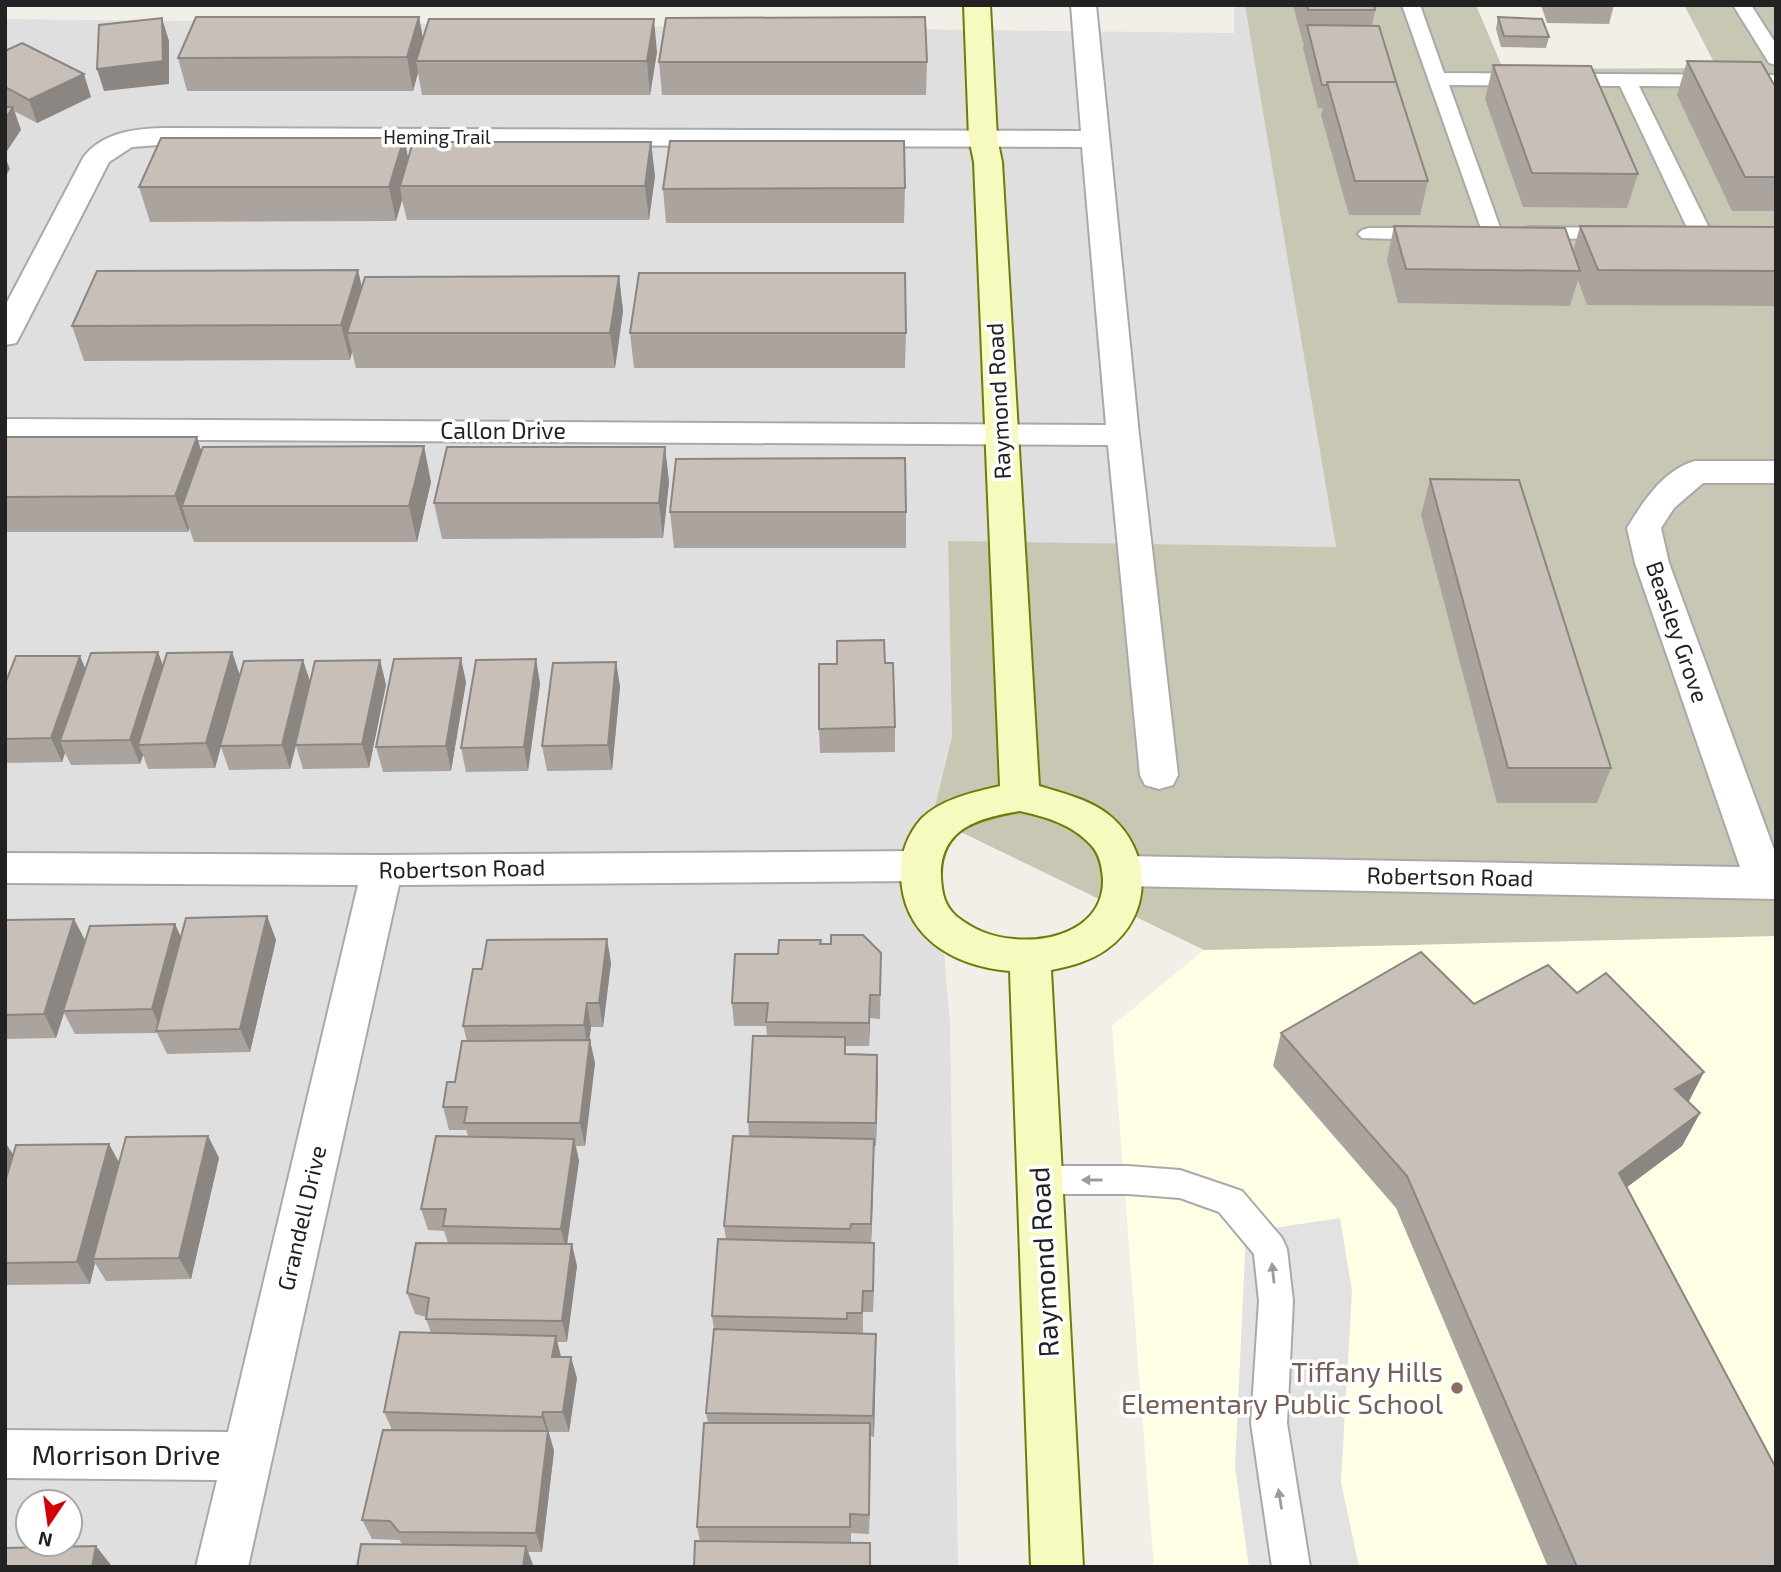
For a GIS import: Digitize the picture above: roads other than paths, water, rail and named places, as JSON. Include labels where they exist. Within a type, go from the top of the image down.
[{"type":"street","name":"Raymond Road","points":[[977,5],[983,138],[988,162],[1020,797]]},
{"type":"street","points":[[1083,5],[1123,435],[1159,775]]},
{"type":"street","name":"Heming Trail","points":[[5,336],[97,158],[106,147],[134,138],[1096,139]]},
{"type":"street","name":"Callon Drive","points":[[5,429],[1123,435]]},
{"type":"street","name":"Beasley Grove","points":[[1771,883],[1652,563],[1644,528],[1662,500],[1695,472],[1776,472]]},
{"type":"street","points":[[1020,797],[1050,802],[1079,813],[1102,830],[1118,851],[1124,871],[1122,900],[1110,922],[1089,940],[1071,948],[1030,957],[996,955],[966,944],[941,926],[924,904],[918,866],[920,853],[935,830],[957,812],[987,801],[1020,797]]},
{"type":"street","name":"Robertson Road","points":[[5,868],[382,870],[918,866]]},
{"type":"street","name":"Grandell Drive","points":[[222,1567],[382,870]]},
{"type":"street","name":"Robertson Road","points":[[1124,871],[1771,883]]},
{"type":"street","name":"Raymond Road","points":[[1030,957],[1057,1567]]},
{"type":"street","name":"Morrison Drive","points":[[5,1454],[247,1456]]},
{"type":"lane","points":[[1412,5],[1491,233]]},
{"type":"lane","points":[[1742,5],[1776,60]]},
{"type":"lane","points":[[1437,79],[1776,81]]},
{"type":"lane","points":[[1627,80],[1700,234]]},
{"type":"lane","points":[[1369,234],[1631,234]]},
{"type":"lane","points":[[1672,234],[1726,235]]},
{"type":"lane","points":[[1040,1180],[1128,1180],[1180,1184],[1230,1201],[1270,1249],[1276,1301],[1269,1423],[1291,1567]]},
{"type":"place","name":"Tiffany Hills Elementary Public School","points":[[1457,1388]]}]
